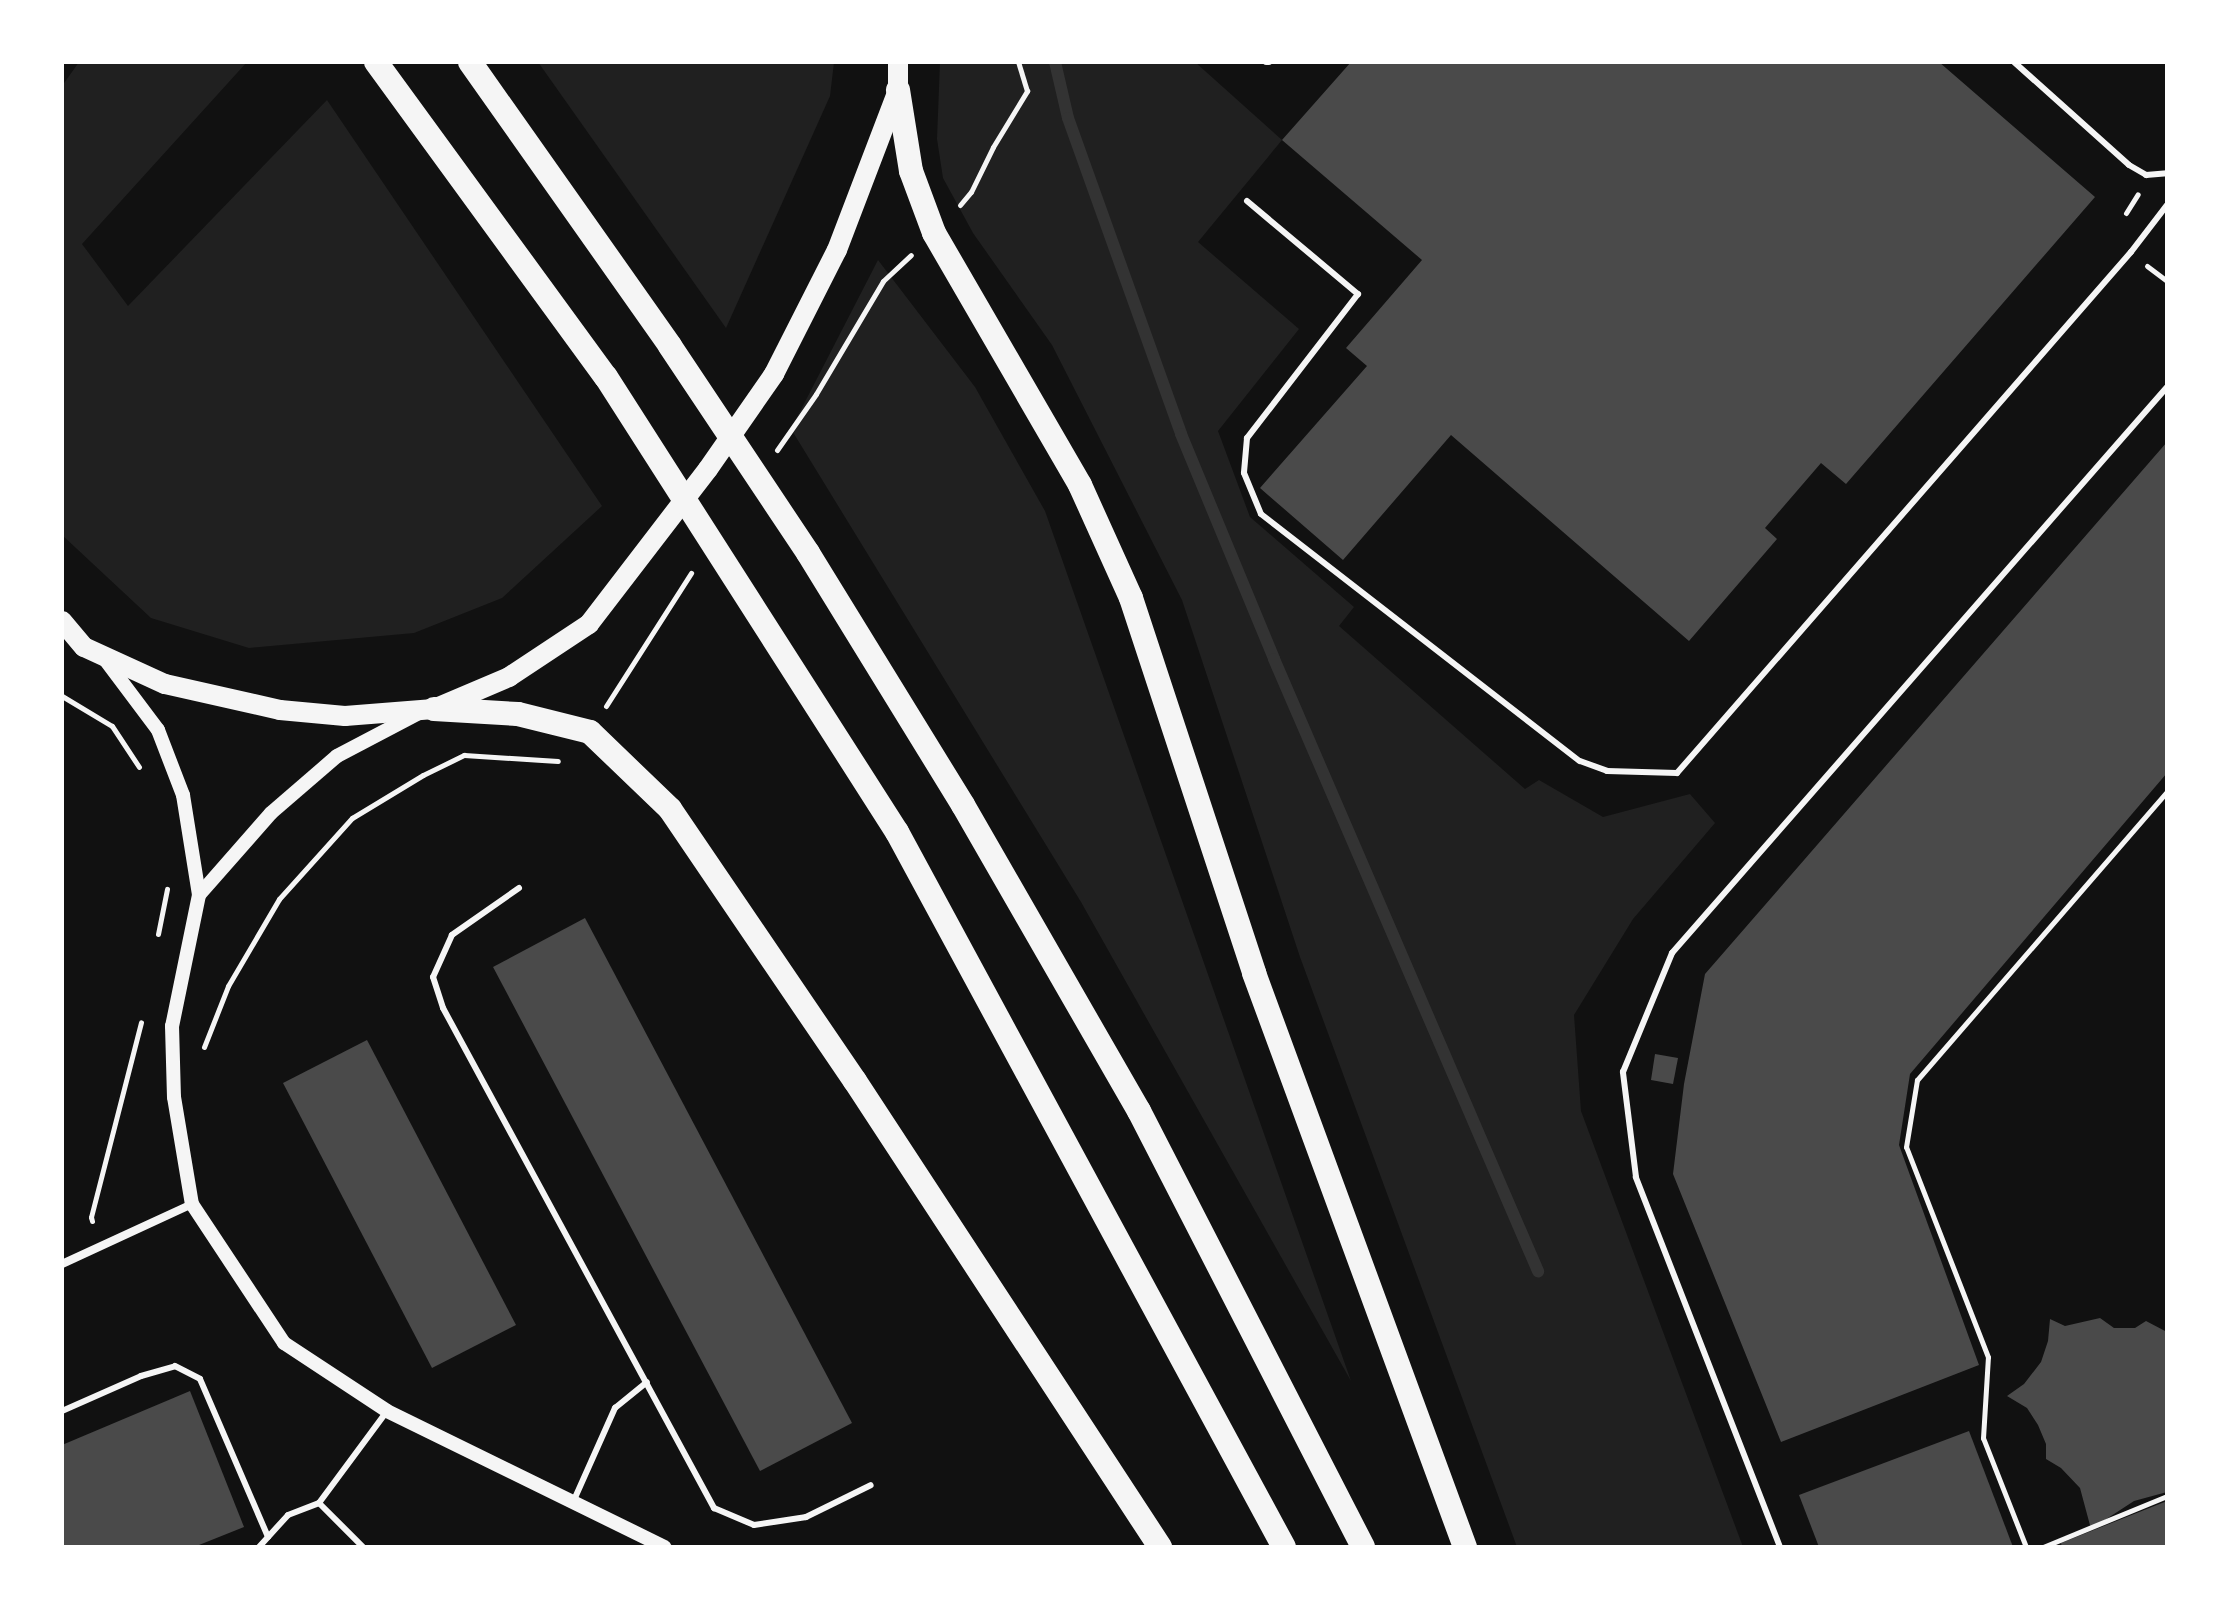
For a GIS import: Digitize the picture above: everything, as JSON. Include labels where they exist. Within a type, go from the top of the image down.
[{"type":"highway","points":[[376,62],[606,377],[897,832],[1284,1547]]},
{"type":"highway","points":[[470,62],[670,346],[808,553],[963,805],[1139,1111],[1363,1547]]},
{"type":"highway","points":[[898,90],[911,171],[934,233],[1080,485],[1131,598],[1254,973],[1465,1547]]},
{"type":"highway","points":[[428,710],[518,714],[590,732],[670,809],[855,1081],[1160,1547]]},
{"type":"main road","points":[[62,621],[84,647],[165,684],[280,710],[345,716],[428,710],[509,677],[589,624],[708,469],[774,374],[837,250],[898,90],[898,62]]},
{"type":"main road","points":[[62,647],[84,647]]},
{"type":"street","points":[[104,658],[158,730],[183,795],[199,895],[172,1026],[174,1097],[192,1204],[284,1343],[387,1411],[574,1500],[664,1547]]},
{"type":"street","points":[[199,895],[271,813],[337,756],[428,710]]},
{"type":"street","points":[[62,1264],[192,1204]]},
{"type":"lane","points":[[2014,62],[2129,165],[2146,175],[2167,173]]},
{"type":"lane","points":[[1247,201],[1358,294],[1247,438],[1244,473],[1261,514],[1580,761],[1607,771],[1677,773],[2131,252],[2167,205]]},
{"type":"lane","points":[[1780,1547],[1636,1177],[1623,1072],[1672,953],[2167,387]]},
{"type":"lane","points":[[519,888],[452,935],[433,977],[443,1008],[714,1508],[754,1525],[806,1517],[871,1485]]},
{"type":"lane","points":[[62,1411],[141,1376],[175,1366],[200,1379],[268,1537]]},
{"type":"lane","points":[[574,1500],[615,1408],[647,1382]]},
{"type":"lane","points":[[259,1547],[288,1515],[319,1503],[387,1411]]},
{"type":"lane","points":[[319,1503],[363,1547]]},
{"type":"path","points":[[62,696],[112,726],[146,778]]},
{"type":"path","points":[[2026,1547],[1983,1438],[1988,1357],[1906,1147],[1917,1080],[2167,791]]},
{"type":"path","points":[[157,943],[168,883]]},
{"type":"path","points":[[102,1246],[91,1217],[142,1017]]},
{"type":"path","points":[[2043,1547],[2167,1496]]},
{"type":"shaded area","points":[[79,62],[247,62],[82,244],[128,306],[327,100],[602,506],[502,598],[414,633],[249,648],[151,618],[62,535],[62,86]]},
{"type":"shaded area","points":[[538,62],[834,62],[830,96],[726,328]]},
{"type":"shaded area","points":[[940,62],[1195,62],[1282,140],[1198,242],[1299,329],[1218,431],[1250,517],[1354,607],[1339,626],[1525,789],[1539,780],[1603,817],[1690,794],[1715,823],[1633,919],[1574,1015],[1581,1111],[1743,1547],[1517,1547],[1300,957],[1182,600],[1052,345],[973,233],[943,178],[937,139]]},
{"type":"shaded area","points":[[878,260],[975,387],[1045,511],[1351,1381],[1081,902],[791,429]]},
{"type":"building","points":[[1351,62],[1939,62],[2095,197],[1846,484],[1821,463],[1765,528],[1777,539],[1689,641],[1451,435],[1343,560],[1260,488],[1367,366],[1346,348],[1422,260],[1282,140]]},
{"type":"building","points":[[2167,442],[2167,773],[1910,1074],[1899,1145],[1979,1365],[1781,1442],[1673,1174],[1684,1084],[1705,974]]},
{"type":"building","points":[[585,918],[852,1423],[760,1471],[493,967]]},
{"type":"building","points":[[367,1040],[516,1325],[432,1368],[283,1083]]},
{"type":"building","points":[[1655,1054],[1678,1058],[1673,1084],[1651,1080]]},
{"type":"building","points":[[2100,1318],[2114,1328],[2135,1328],[2146,1321],[2167,1332],[2167,1492],[2134,1501],[2091,1529],[2080,1488],[2061,1468],[2046,1459],[2046,1444],[2038,1425],[2027,1408],[2007,1396],[2024,1384],[2041,1362],[2048,1341],[2050,1319],[2065,1326]]},
{"type":"building","points":[[190,1391],[244,1527],[194,1547],[62,1547],[62,1445]]},
{"type":"building","points":[[1969,1431],[2013,1547],[1819,1547],[1799,1495]]},
{"type":"building","points":[[2167,1501],[2167,1547],[2062,1547],[2061,1543]]},
{"type":"waterway","points":[[1055,62],[1068,118],[1181,434],[1274,659],[1538,1271]]}]
